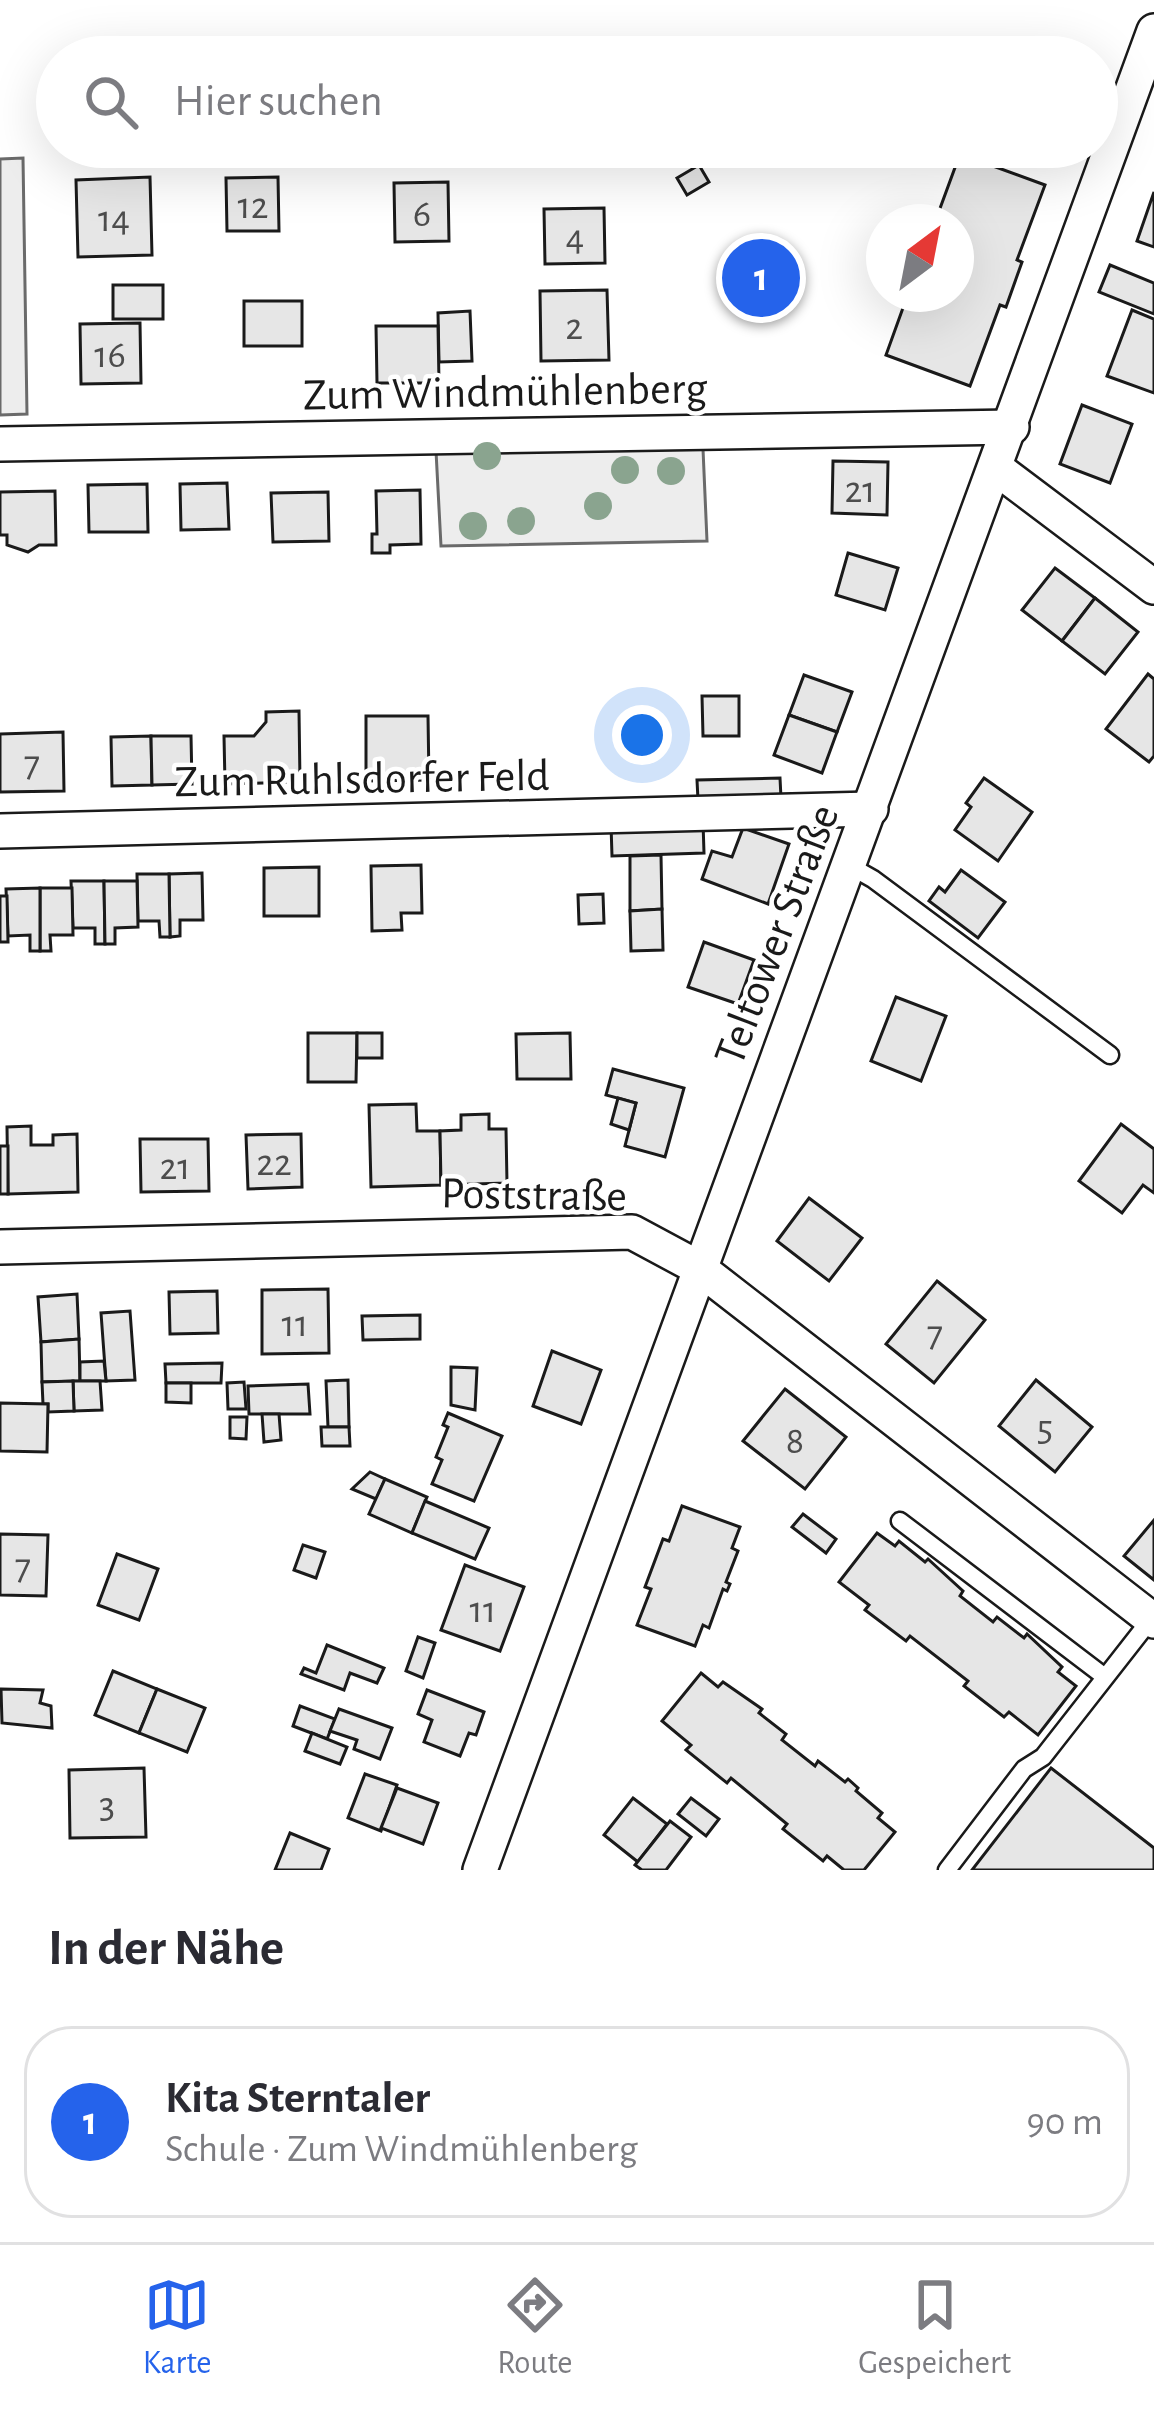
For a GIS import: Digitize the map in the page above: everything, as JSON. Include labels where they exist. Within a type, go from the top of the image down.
[{"type":"street","name":"Teltower Straße","points":[[1118,135],[1153,39]]},
{"type":"street","name":"Teltower Straße","points":[[480,1870],[1106,168]]},
{"type":"street","name":"Zum Windmühlenberg","points":[[0,444],[1012,427]]},
{"type":"street","points":[[996,468],[1154,587]]},
{"type":"street","name":"Zum Ruhlsdorfer Feld","points":[[0,831],[871,809]]},
{"type":"street","name":"Poststraße","points":[[0,1246],[632,1232],[699,1268],[1152,1620]]},
{"type":"lane","points":[[850,866],[1111,1055]]},
{"type":"lane","points":[[900,1521],[1106,1677]]},
{"type":"lane","points":[[947,1870],[1024,1768],[1043,1757],[1152,1620]]},
{"type":"shaded area","points":[[23,158],[27,414],[0,415],[0,159]]},
{"type":"shaded area","points":[[703,449],[707,541],[441,546],[436,451]]},
{"type":"building","points":[[701,168],[709,182],[687,195],[677,178]]},
{"type":"building","points":[[955,168],[998,168],[1045,185],[1017,260],[1022,262],[1006,307],[1000,305],[970,386],[886,355],[902,312],[974,312],[974,204],[942,204]]},
{"type":"building","points":[[150,177],[152,255],[78,257],[76,180]]},
{"type":"building","points":[[278,177],[279,231],[227,231],[226,178]]},
{"type":"building","points":[[448,182],[449,241],[395,242],[394,183]]},
{"type":"building","points":[[1154,192],[1154,247],[1137,241]]},
{"type":"building","points":[[604,208],[605,263],[545,264],[544,209]]},
{"type":"building","points":[[1110,265],[1154,283],[1154,314],[1099,292]]},
{"type":"building","points":[[113,285],[163,285],[163,319],[113,319]]},
{"type":"building","points":[[607,290],[609,360],[541,361],[540,291]]},
{"type":"building","points":[[244,301],[302,301],[302,346],[244,346]]},
{"type":"building","points":[[1132,310],[1154,319],[1154,393],[1107,376]]},
{"type":"building","points":[[470,311],[472,361],[439,362],[438,313]]},
{"type":"building","points":[[140,323],[141,383],[81,384],[80,324]]},
{"type":"building","points":[[376,326],[438,326],[439,383],[377,383]]},
{"type":"building","points":[[1082,405],[1132,424],[1110,483],[1060,464]]},
{"type":"building","points":[[833,461],[888,462],[887,515],[832,513]]},
{"type":"building","points":[[227,483],[229,529],[181,530],[180,484]]},
{"type":"building","points":[[147,484],[148,532],[89,532],[88,485]]},
{"type":"building","points":[[420,490],[421,544],[390,545],[390,553],[372,553],[372,534],[377,534],[376,491]]},
{"type":"building","points":[[55,491],[56,545],[39,545],[28,552],[7,545],[7,535],[0,535],[0,492]]},
{"type":"building","points":[[328,492],[329,541],[273,542],[271,493]]},
{"type":"building","points":[[848,553],[898,568],[885,610],[836,595]]},
{"type":"building","points":[[1055,568],[1095,598],[1062,641],[1022,610]]},
{"type":"building","points":[[1095,598],[1138,632],[1105,674],[1062,641]]},
{"type":"building","points":[[1148,674],[1154,679],[1154,756],[1149,762],[1106,729]]},
{"type":"building","points":[[804,675],[852,692],[837,732],[789,715]]},
{"type":"building","points":[[702,696],[739,696],[739,736],[703,736]]},
{"type":"building","points":[[299,711],[300,782],[225,784],[224,736],[254,736],[266,722],[266,712]]},
{"type":"building","points":[[789,715],[837,732],[822,773],[774,755]]},
{"type":"building","points":[[366,716],[428,716],[429,780],[366,781]]},
{"type":"building","points":[[63,732],[64,791],[0,792],[0,734]]},
{"type":"building","points":[[151,736],[152,785],[112,786],[111,737]]},
{"type":"building","points":[[151,736],[191,736],[192,784],[152,785]]},
{"type":"building","points":[[780,778],[781,798],[698,800],[697,780]]},
{"type":"building","points":[[984,778],[1032,812],[998,861],[955,830]]},
{"type":"building","points":[[703,822],[704,853],[612,856],[611,825]]},
{"type":"building","points":[[743,828],[789,844],[768,904],[702,879],[712,851],[732,857]]},
{"type":"building","points":[[661,855],[662,909],[630,911],[630,856]]},
{"type":"building","points":[[421,865],[422,913],[401,913],[402,930],[372,931],[371,866]]},
{"type":"building","points":[[319,867],[319,916],[264,916],[264,868]]},
{"type":"building","points":[[961,870],[1005,902],[978,938],[929,901],[939,887],[945,892]]},
{"type":"building","points":[[202,873],[203,920],[180,920],[180,936],[170,937],[169,874]]},
{"type":"building","points":[[137,874],[169,874],[170,937],[160,937],[159,921],[138,921]]},
{"type":"building","points":[[71,881],[104,881],[105,944],[95,944],[95,928],[73,928]]},
{"type":"building","points":[[104,881],[137,881],[138,927],[115,928],[115,944],[105,944]]},
{"type":"building","points":[[40,888],[72,888],[73,935],[50,935],[51,951],[40,951]]},
{"type":"building","points":[[40,888],[40,951],[30,951],[30,935],[8,936],[6,889]]},
{"type":"building","points":[[603,894],[604,923],[579,924],[578,895]]},
{"type":"building","points":[[0,896],[7,896],[8,942],[0,942]]},
{"type":"building","points":[[662,909],[663,950],[631,951],[630,911]]},
{"type":"building","points":[[704,942],[754,960],[738,1004],[688,987]]},
{"type":"building","points":[[896,997],[946,1016],[921,1081],[871,1061]]},
{"type":"building","points":[[308,1033],[357,1033],[356,1082],[308,1082]]},
{"type":"building","points":[[357,1033],[382,1033],[382,1058],[357,1058]]},
{"type":"building","points":[[570,1033],[571,1079],[517,1079],[516,1034]]},
{"type":"building","points":[[613,1069],[684,1088],[665,1157],[625,1146],[636,1103],[606,1095]]},
{"type":"building","points":[[618,1098],[636,1103],[629,1130],[611,1124]]},
{"type":"building","points":[[416,1104],[417,1131],[440,1131],[441,1185],[371,1187],[369,1105]]},
{"type":"building","points":[[489,1114],[489,1129],[506,1129],[507,1183],[441,1185],[440,1131],[461,1130],[461,1115]]},
{"type":"building","points":[[1121,1124],[1154,1149],[1154,1193],[1143,1185],[1122,1213],[1079,1181]]},
{"type":"building","points":[[31,1126],[31,1145],[53,1145],[53,1135],[77,1134],[78,1192],[8,1194],[7,1127]]},
{"type":"building","points":[[301,1134],[302,1187],[248,1189],[246,1135]]},
{"type":"building","points":[[140,1139],[208,1139],[209,1191],[141,1192]]},
{"type":"building","points":[[0,1146],[8,1146],[8,1194],[0,1194]]},
{"type":"building","points":[[809,1198],[862,1238],[829,1281],[777,1241]]},
{"type":"building","points":[[937,1281],[985,1320],[934,1383],[886,1344]]},
{"type":"building","points":[[328,1289],[329,1353],[262,1354],[262,1290]]},
{"type":"building","points":[[217,1291],[218,1333],[170,1334],[169,1292]]},
{"type":"building","points":[[77,1294],[79,1339],[41,1342],[38,1297]]},
{"type":"building","points":[[130,1311],[135,1380],[106,1381],[101,1313]]},
{"type":"building","points":[[420,1315],[420,1339],[363,1340],[362,1316]]},
{"type":"building","points":[[79,1339],[80,1381],[42,1382],[41,1342]]},
{"type":"building","points":[[552,1351],[601,1370],[581,1424],[533,1406]]},
{"type":"building","points":[[104,1361],[106,1381],[80,1381],[80,1362]]},
{"type":"building","points":[[222,1363],[221,1383],[166,1383],[165,1364]]},
{"type":"building","points":[[451,1367],[477,1368],[475,1410],[451,1405]]},
{"type":"building","points":[[348,1380],[349,1427],[328,1427],[326,1381]]},
{"type":"building","points":[[1036,1380],[1092,1427],[1055,1472],[999,1426]]},
{"type":"building","points":[[73,1381],[100,1381],[102,1410],[74,1411]]},
{"type":"building","points":[[73,1381],[74,1411],[48,1412],[42,1382]]},
{"type":"building","points":[[244,1382],[246,1409],[228,1409],[227,1383]]},
{"type":"building","points":[[166,1383],[191,1383],[191,1403],[166,1402]]},
{"type":"building","points":[[308,1384],[310,1414],[249,1414],[248,1386]]},
{"type":"building","points":[[785,1389],[846,1437],[805,1489],[743,1441]]},
{"type":"building","points":[[0,1403],[48,1404],[47,1452],[0,1451]]},
{"type":"building","points":[[448,1413],[502,1436],[474,1501],[432,1484],[442,1460],[436,1457],[448,1427],[443,1425]]},
{"type":"building","points":[[262,1414],[279,1414],[281,1440],[264,1442]]},
{"type":"building","points":[[230,1417],[247,1417],[246,1439],[230,1438]]},
{"type":"building","points":[[321,1427],[349,1427],[350,1446],[322,1446]]},
{"type":"building","points":[[370,1472],[385,1479],[376,1499],[352,1489]]},
{"type":"building","points":[[385,1479],[427,1497],[412,1533],[369,1514]]},
{"type":"building","points":[[425,1501],[489,1528],[475,1559],[412,1533]]},
{"type":"building","points":[[682,1506],[740,1527],[732,1548],[738,1551],[726,1582],[730,1584],[727,1591],[723,1589],[709,1628],[703,1625],[695,1646],[637,1625],[663,1539],[669,1541]]},
{"type":"building","points":[[803,1514],[836,1539],[826,1553],[792,1527]]},
{"type":"building","points":[[1154,1520],[1154,1580],[1124,1556]]},
{"type":"building","points":[[877,1533],[895,1546],[899,1541],[925,1562],[928,1559],[963,1591],[960,1596],[993,1622],[997,1617],[1024,1638],[1027,1634],[1062,1667],[1058,1672],[1076,1686],[1038,1735],[1009,1712],[1004,1717],[964,1686],[968,1681],[910,1636],[906,1641],[865,1610],[869,1605],[839,1582]]},
{"type":"building","points":[[0,1534],[48,1535],[46,1596],[0,1595]]},
{"type":"building","points":[[303,1545],[325,1552],[316,1578],[294,1570]]},
{"type":"building","points":[[117,1554],[158,1569],[139,1620],[98,1605]]},
{"type":"building","points":[[465,1565],[524,1587],[500,1651],[441,1630]]},
{"type":"building","points":[[418,1637],[435,1643],[423,1678],[406,1671]]},
{"type":"building","points":[[327,1645],[384,1668],[377,1683],[350,1673],[344,1690],[301,1674],[304,1668],[316,1673]]},
{"type":"building","points":[[113,1671],[157,1689],[139,1733],[95,1715]]},
{"type":"building","points":[[701,1673],[762,1709],[759,1713],[786,1734],[782,1740],[815,1766],[818,1761],[845,1782],[848,1779],[882,1813],[878,1818],[895,1832],[864,1870],[844,1870],[827,1856],[823,1861],[731,1778],[727,1783],[686,1750],[691,1745],[662,1721]]},
{"type":"building","points":[[1,1689],[43,1690],[40,1703],[51,1706],[52,1728],[2,1723]]},
{"type":"building","points":[[157,1689],[205,1708],[187,1752],[139,1733]]},
{"type":"building","points":[[427,1690],[484,1712],[476,1735],[469,1733],[460,1756],[424,1742],[432,1720],[418,1714]]},
{"type":"building","points":[[300,1706],[335,1719],[327,1739],[293,1726]]},
{"type":"building","points":[[339,1709],[392,1728],[380,1759],[354,1749],[357,1740],[330,1731]]},
{"type":"building","points":[[312,1733],[347,1747],[340,1764],[305,1751]]},
{"type":"building","points":[[144,1768],[146,1837],[70,1838],[69,1770]]},
{"type":"building","points":[[1051,1768],[1154,1848],[1154,1870],[972,1870]]},
{"type":"building","points":[[365,1774],[397,1785],[381,1831],[348,1818]]},
{"type":"building","points":[[397,1788],[438,1803],[423,1844],[381,1828]]},
{"type":"building","points":[[633,1798],[667,1824],[638,1862],[604,1835]]},
{"type":"building","points":[[691,1798],[719,1819],[706,1836],[678,1814]]},
{"type":"building","points":[[670,1821],[691,1837],[666,1870],[642,1870],[635,1865]]},
{"type":"building","points":[[290,1833],[329,1849],[321,1870],[275,1870]]},
{"type":"place","name":"Kita Sterntaler","points":[[761,278]]}]
